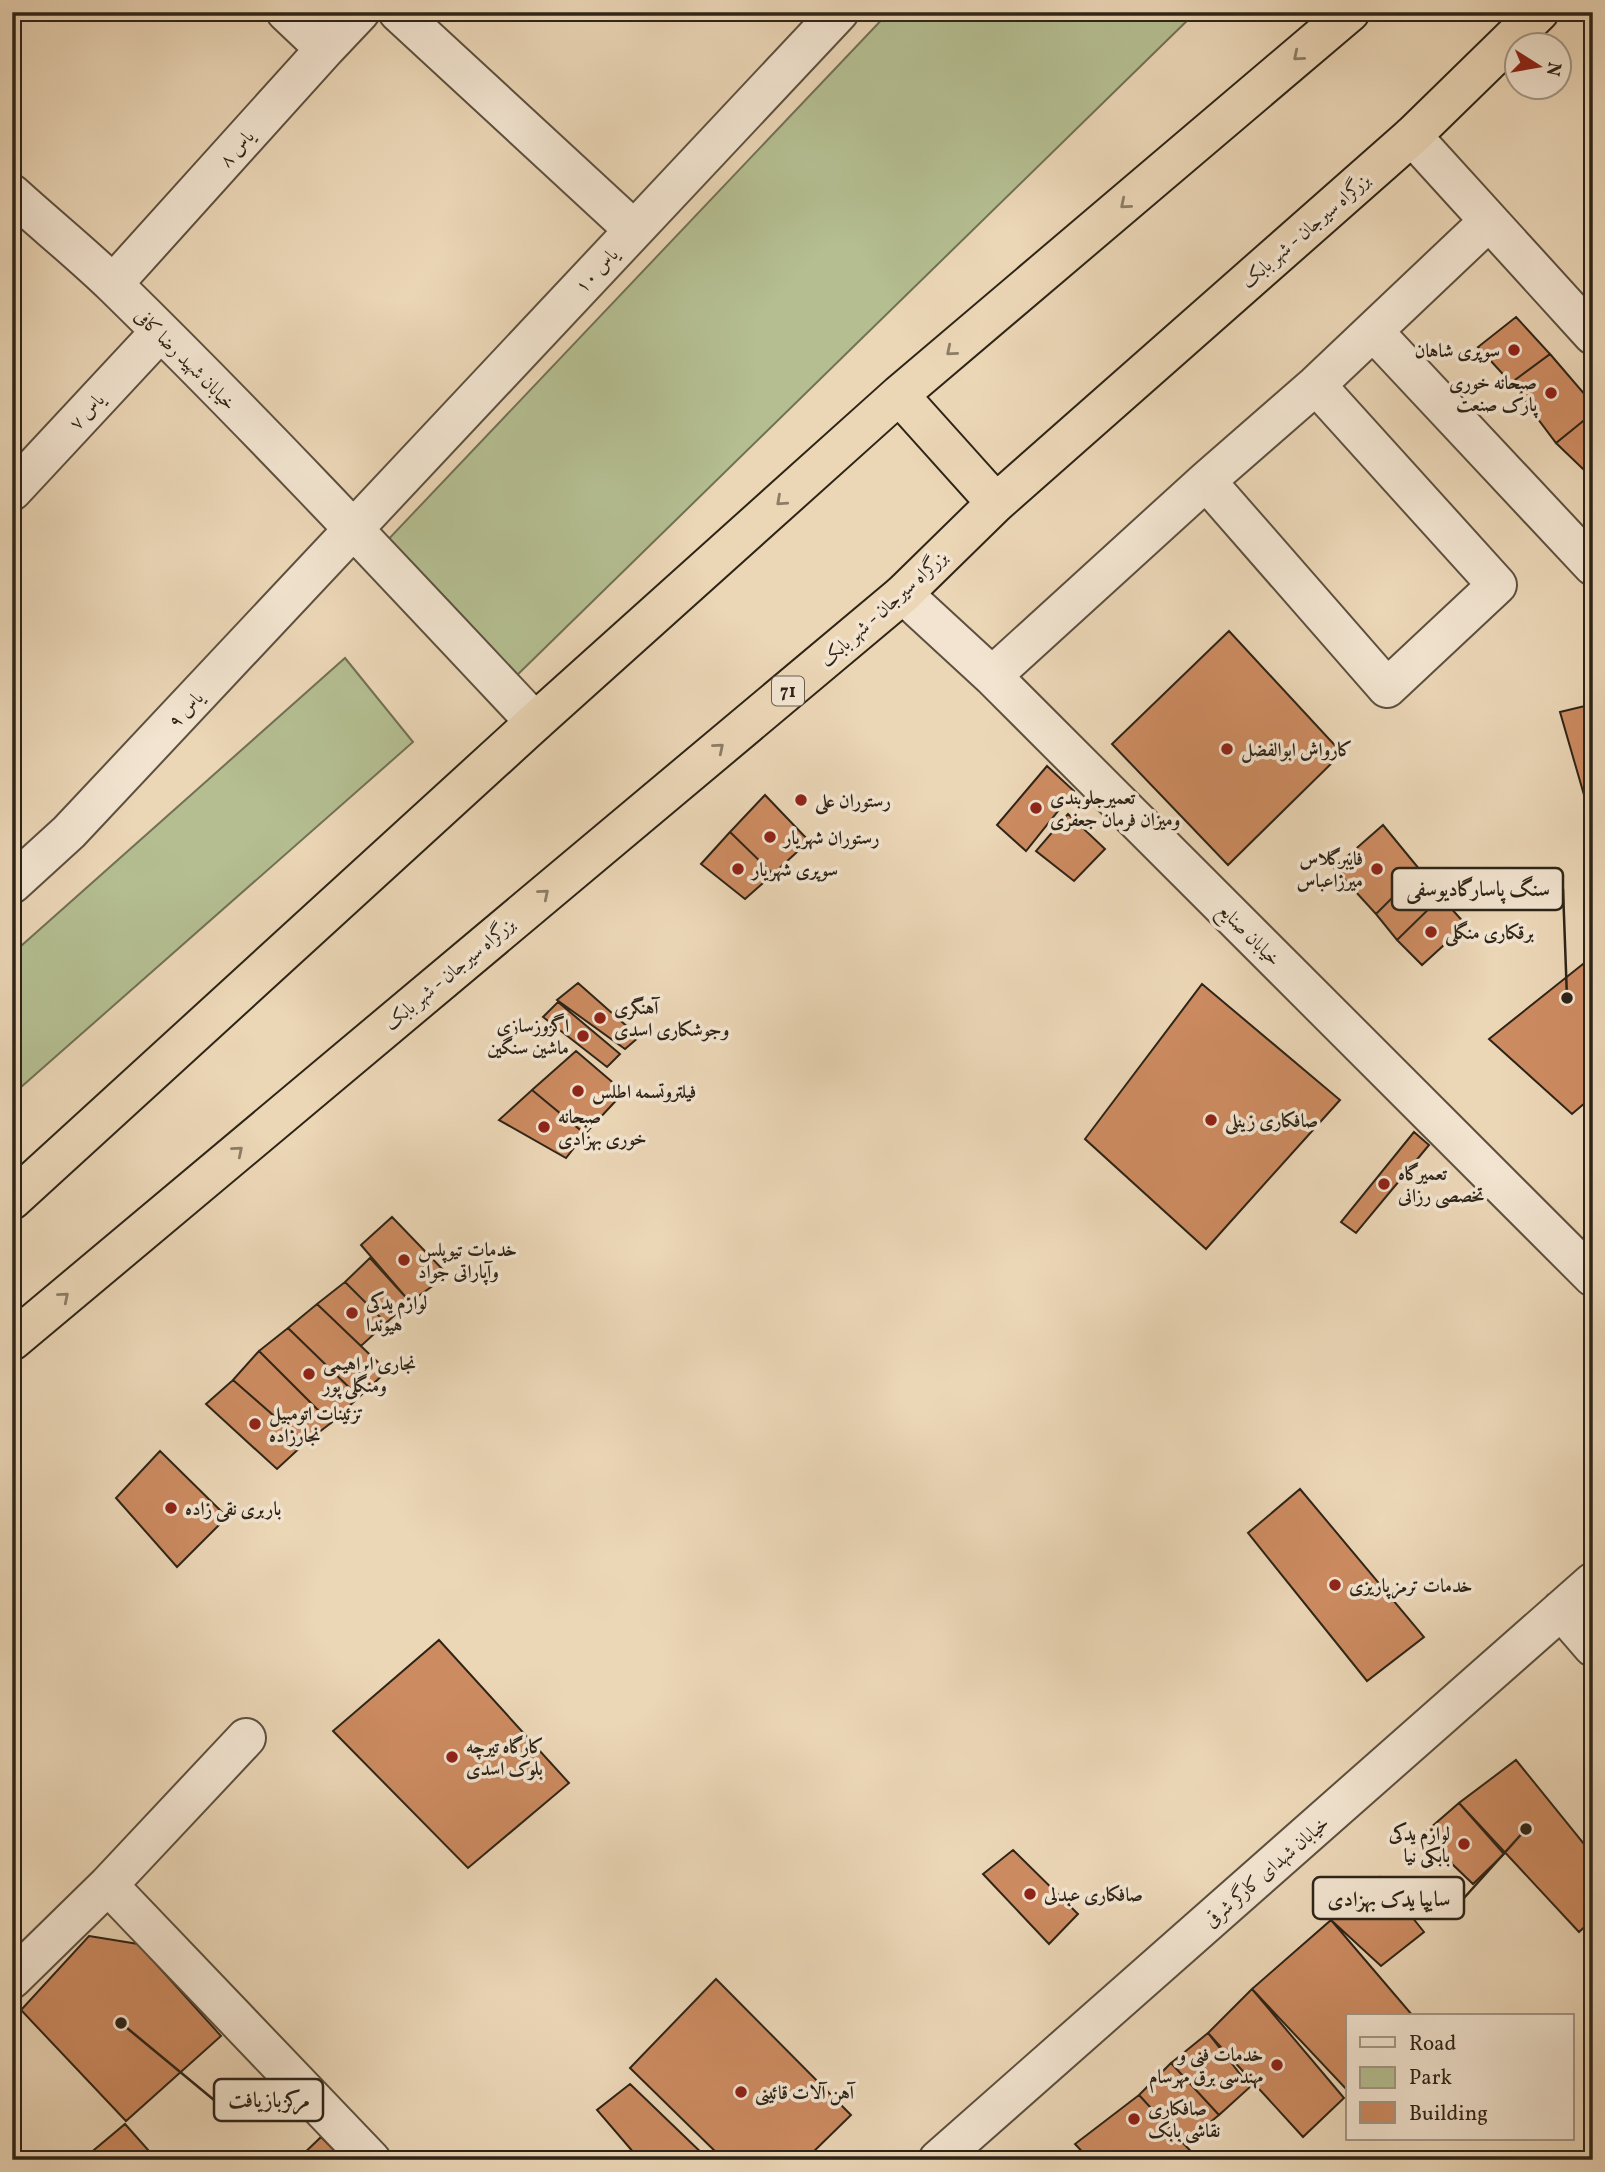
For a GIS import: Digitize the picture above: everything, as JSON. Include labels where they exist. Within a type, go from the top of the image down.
[{"type":"highway","points":[[12,1200],[536,722],[900,395],[1350,12]]},
{"type":"highway","name":"بزرگراه سیرجان - شهر بابک","points":[[12,1341],[903,594],[996,503],[1412,136],[1539,12]]},
{"type":"highway","points":[[900,395],[996,503]]},
{"type":"street","points":[[286,12],[324,49]]},
{"type":"street","name":"یاس ۸","points":[[113,284],[360,12]]},
{"type":"street","points":[[398,12],[634,230]]},
{"type":"street","name":"یاس ۱۰","points":[[355,530],[839,12]]},
{"type":"street","points":[[1412,136],[1593,335]]},
{"type":"street","name":"خیابان شهید رضا کافی","points":[[12,194],[113,284],[355,530],[536,722]]},
{"type":"street","points":[[992,676],[1206,481],[1317,385],[1489,221]]},
{"type":"street","points":[[1373,331],[1593,566]]},
{"type":"street","name":"یاس ۷","points":[[12,491],[160,332]]},
{"type":"street","points":[[1206,481],[1387,688],[1497,585],[1317,385]]},
{"type":"street","name":"یاس ۹","points":[[12,884],[69,832],[355,530]]},
{"type":"street","name":"خیابان صنایع","points":[[903,594],[992,676],[1593,1276]]},
{"type":"street","name":"خیابان شهدای کارگر شرقی","points":[[938,2160],[1593,1582]]},
{"type":"street","points":[[1561,1610],[1593,1647]]},
{"type":"street","points":[[12,1979],[108,1885],[247,1738]]},
{"type":"street","points":[[108,1885],[371,2160]]},
{"type":"green space","points":[[889,12],[1196,12],[510,682],[383,545]]},
{"type":"green space","points":[[345,658],[413,742],[12,1095],[12,954]]},
{"type":"building","name":"سوپری شاهان","points":[[1516,317],[1550,354],[1511,383],[1478,347]]},
{"type":"building","name":"صبحانه خوری پارک صنعت","points":[[1550,354],[1593,404],[1593,413],[1556,443],[1511,383]]},
{"type":"building","points":[[1593,413],[1593,462],[1584,470],[1556,443]]},
{"type":"building","name":"کارواش ابوالفضل","points":[[1229,631],[1342,753],[1228,865],[1112,744]]},
{"type":"building","points":[[1593,704],[1593,826],[1560,712]]},
{"type":"building","name":"تعمیرجلوبندی ومیزان فرمان جعفری","points":[[1047,766],[1074,791],[1026,851],[997,825]]},
{"type":"building","name":"رستوران شهریار","points":[[765,795],[809,841],[773,874],[730,832]]},
{"type":"building","points":[[1068,814],[1105,849],[1074,881],[1036,851]]},
{"type":"building","name":"فایبرگلاس میرزاعباس","points":[[1383,825],[1420,870],[1376,914],[1334,868]]},
{"type":"building","name":"سوپری شهریار","points":[[730,832],[773,874],[745,899],[701,864]]},
{"type":"building","points":[[1420,870],[1441,897],[1397,940],[1376,914]]},
{"type":"building","name":"برقکاری منگلی","points":[[1441,897],[1466,925],[1422,965],[1397,940]]},
{"type":"building","points":[[1593,956],[1593,1096],[1572,1114],[1489,1039]]},
{"type":"building","name":"آهنگری وجوشکاری اسدی","points":[[578,983],[639,1037],[625,1049],[557,1000]]},
{"type":"building","name":"صافکاری زینلی","points":[[1202,984],[1340,1100],[1206,1249],[1085,1139]]},
{"type":"building","name":"اگزوزسازی ماشین سنگین","points":[[558,1002],[620,1054],[607,1067],[543,1017]]},
{"type":"building","name":"فیلتروتسمه اطلس","points":[[576,1051],[624,1092],[585,1134],[532,1090]]},
{"type":"building","name":"صبحانه خوری بهزادی","points":[[532,1090],[585,1134],[566,1158],[499,1120]]},
{"type":"building","name":"تعمیرگاه تخصصی رزانی","points":[[1414,1132],[1429,1145],[1356,1233],[1341,1222]]},
{"type":"building","name":"خدمات تیوپلس وآپاراتی جواد","points":[[392,1217],[448,1275],[410,1302],[361,1245]]},
{"type":"building","points":[[370,1258],[410,1302],[386,1323],[345,1282]]},
{"type":"building","name":"لوازم یدکی هیوندا","points":[[345,1282],[386,1323],[361,1346],[317,1304]]},
{"type":"building","points":[[317,1304],[387,1371],[359,1397],[288,1328]]},
{"type":"building","name":"نجاری ابراهیمی ومنگلی پور","points":[[288,1328],[359,1397],[331,1423],[259,1351]]},
{"type":"building","points":[[259,1351],[331,1423],[305,1443],[233,1380]]},
{"type":"building","name":"تزئینات اتومبیل نجارزاده","points":[[233,1380],[305,1443],[277,1469],[206,1404]]},
{"type":"building","name":"باربری نقی زاده","points":[[160,1451],[227,1517],[177,1567],[116,1498]]},
{"type":"building","name":"خدمات ترمزپاریزی","points":[[1300,1489],[1424,1637],[1367,1681],[1248,1533]]},
{"type":"building","name":"کارگاه تیرچه بلوک اسدی","points":[[439,1640],[569,1783],[468,1868],[333,1731]]},
{"type":"building","points":[[1516,1760],[1593,1855],[1593,1919],[1579,1932],[1459,1803]]},
{"type":"building","name":"لوازم یدکی بابکی نیا","points":[[1459,1803],[1504,1854],[1473,1884],[1422,1835]]},
{"type":"building","name":"صافکاری عبدلی","points":[[1013,1850],[1078,1914],[1049,1944],[983,1874]]},
{"type":"building","points":[[1380,1877],[1424,1932],[1381,1966],[1331,1920]]},
{"type":"building","points":[[1331,1920],[1411,2014],[1346,2014],[1346,2089],[1252,1989]]},
{"type":"building","points":[[89,1936],[138,1944],[221,2036],[126,2121],[21,2010]]},
{"type":"building","name":"آهن آلات قائینی","points":[[716,1979],[851,2115],[805,2160],[724,2160],[630,2068]]},
{"type":"building","name":"خدمات فنی و مهندسی برق مهرسام","points":[[1252,1989],[1344,2098],[1303,2137],[1208,2033]]},
{"type":"building","points":[[1208,2033],[1250,2087],[1219,2115],[1171,2063]]},
{"type":"building","points":[[1171,2063],[1219,2115],[1184,2144],[1139,2095]]},
{"type":"building","points":[[630,2084],[709,2160],[640,2160],[597,2110]]},
{"type":"building","name":"صافکاری نقاشی بابک","points":[[1139,2095],[1199,2160],[1090,2160],[1075,2144]]},
{"type":"building","points":[[125,2124],[157,2160],[82,2160]]},
{"type":"building","points":[[321,2137],[344,2160],[297,2160]]},
{"type":"place","name":"سوپری شاهان","points":[[1514,350]]},
{"type":"place","name":"صبحانه خوری پارک صنعت","points":[[1551,393]]},
{"type":"place","name":"کارواش ابوالفضل","points":[[1227,749]]},
{"type":"place","name":"رستوران علی","points":[[801,800]]},
{"type":"place","name":"تعمیرجلوبندی ومیزان فرمان جعفری","points":[[1036,808]]},
{"type":"place","name":"رستوران شهریار","points":[[770,837]]},
{"type":"place","name":"سوپری شهریار","points":[[738,869]]},
{"type":"place","name":"فایبرگلاس میرزاعباس","points":[[1377,869]]},
{"type":"place","name":"برقکاری منگلی","points":[[1431,932]]},
{"type":"place","name":"سنگ پاسارگادیوسفی","points":[[1567,998]]},
{"type":"place","name":"آهنگری وجوشکاری اسدی","points":[[600,1018]]},
{"type":"place","name":"اگزوزسازی ماشین سنگین","points":[[583,1036]]},
{"type":"place","name":"فیلتروتسمه اطلس","points":[[578,1091]]},
{"type":"place","name":"صافکاری زینلی","points":[[1211,1120]]},
{"type":"place","name":"صبحانه خوری بهزادی","points":[[544,1127]]},
{"type":"place","name":"تعمیرگاه تخصصی رزانی","points":[[1384,1184]]},
{"type":"place","name":"خدمات تیوپلس وآپاراتی جواد","points":[[404,1260]]},
{"type":"place","name":"لوازم یدکی هیوندا","points":[[352,1313]]},
{"type":"place","name":"نجاری ابراهیمی ومنگلی پور","points":[[309,1374]]},
{"type":"place","name":"تزئینات اتومبیل نجارزاده","points":[[255,1424]]},
{"type":"place","name":"باربری نقی زاده","points":[[171,1508]]},
{"type":"place","name":"خدمات ترمزپاریزی","points":[[1335,1585]]},
{"type":"place","name":"کارگاه تیرچه بلوک اسدی","points":[[452,1757]]},
{"type":"place","name":"سایپا یدک بهزادی","points":[[1526,1829]]},
{"type":"place","name":"لوازم یدکی بابکی نیا","points":[[1464,1844]]},
{"type":"place","name":"صافکاری عبدلی","points":[[1030,1894]]},
{"type":"place","name":"مرکزبازیافت","points":[[121,2023]]},
{"type":"place","name":"خدمات فنی و مهندسی برق مهرسام","points":[[1277,2065]]},
{"type":"place","name":"آهن آلات قائینی","points":[[741,2092]]},
{"type":"place","name":"صافکاری نقاشی بابک","points":[[1134,2119]]}]
